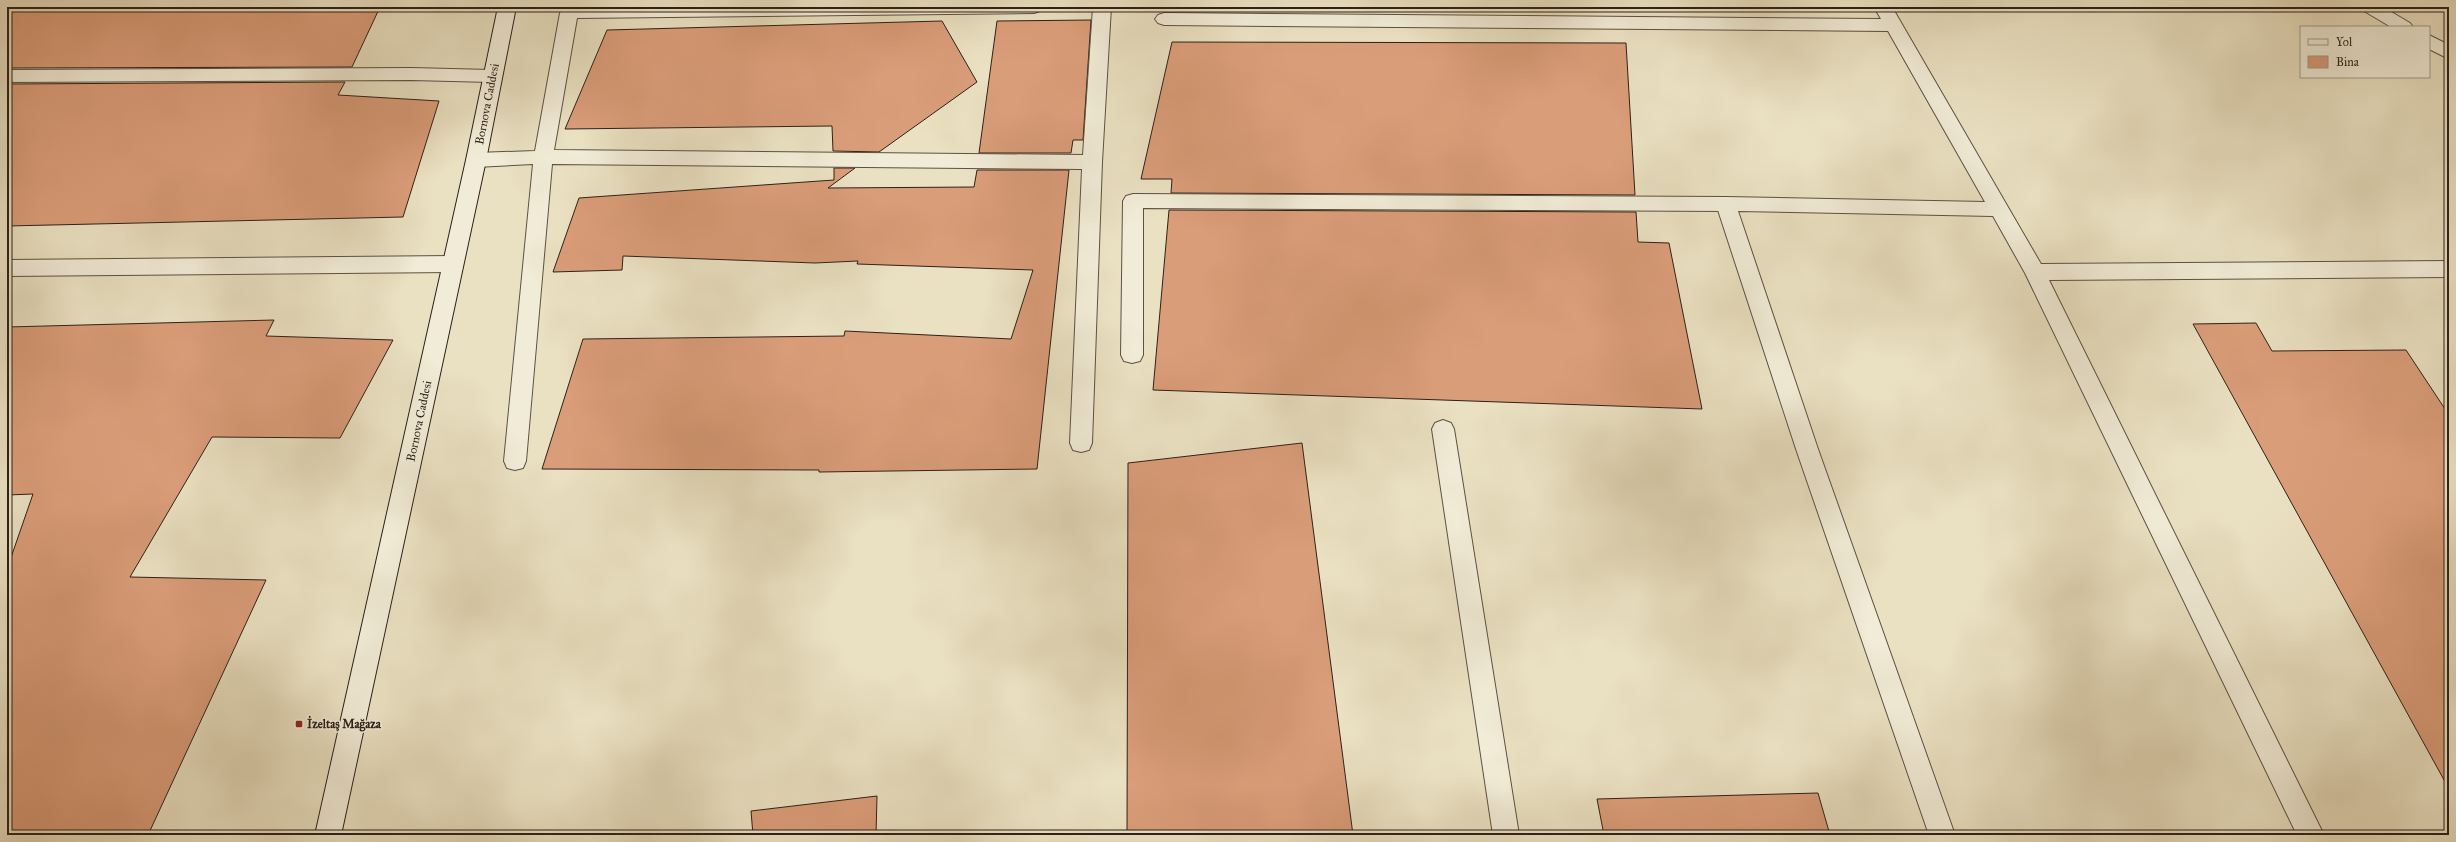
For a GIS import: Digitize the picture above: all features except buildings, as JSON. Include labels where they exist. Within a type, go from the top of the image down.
[{"type":"street","name":"Bornova Caddesi","points":[[328,835],[476,160],[507,7]]},
{"type":"street","points":[[515,461],[543,157],[569,13],[1034,7]]},
{"type":"street","points":[[1081,443],[1092,162],[1102,7]]},
{"type":"street","points":[[2370,7],[2402,26]]},
{"type":"street","points":[[1164,19],[1888,16],[2035,272],[2311,835]]},
{"type":"street","points":[[2430,43],[2449,53]]},
{"type":"street","points":[[7,76],[411,74],[492,76]]},
{"type":"street","points":[[476,160],[543,157],[1092,162]]},
{"type":"street","points":[[1132,355],[1133,201],[1726,204],[1998,209]]},
{"type":"street","points":[[1726,204],[1807,449],[1942,835]]},
{"type":"street","points":[[7,268],[453,264]]},
{"type":"street","points":[[2035,272],[2449,268]]},
{"type":"street","points":[[1444,429],[1506,835]]},
{"type":"place","name":"İzeltaş Mağaza","points":[[299,724]]}]
